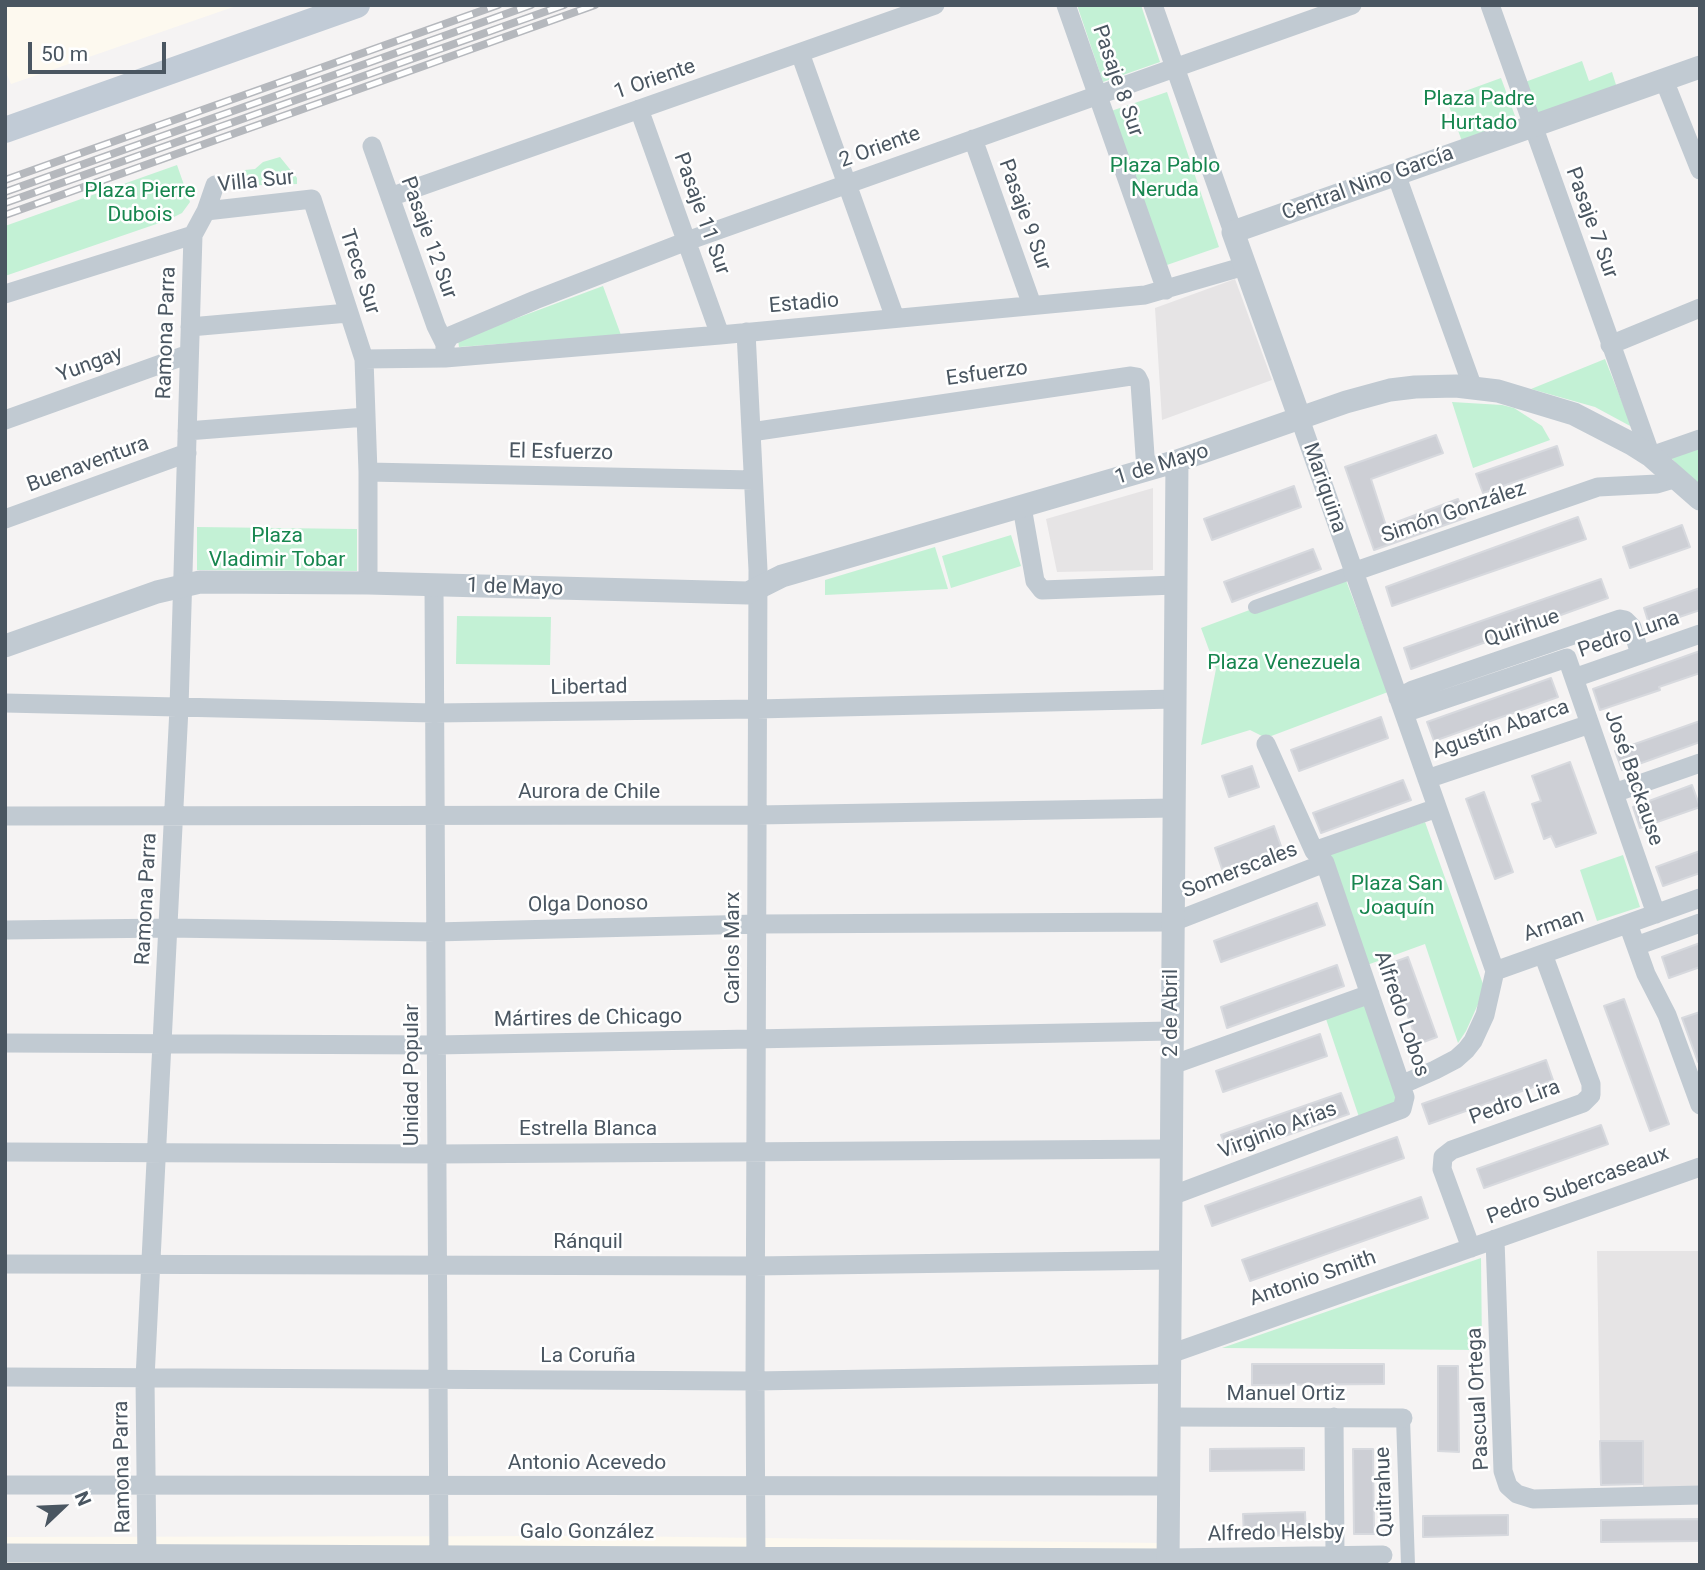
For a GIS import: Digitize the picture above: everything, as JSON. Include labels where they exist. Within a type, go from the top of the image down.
[{"type":"main road","points":[[5,130],[357,5]]},
{"type":"street","name":"1 Oriente","points":[[390,197],[935,5]]},
{"type":"street","name":"Pasaje 8 Sur","points":[[1066,5],[1166,290]]},
{"type":"street","name":"Mariquina","points":[[1153,5],[1495,971]]},
{"type":"street","name":"2 Oriente","points":[[445,351],[454,333],[687,241],[1352,5]]},
{"type":"street","name":"Pasaje 7 Sur","points":[[1490,5],[1651,457]]},
{"type":"street","points":[[800,53],[895,318]]},
{"type":"street","name":"Central Nino García","points":[[1233,232],[1700,67]]},
{"type":"street","points":[[1664,79],[1700,170]]},
{"type":"street","name":"Pasaje 11 Sur","points":[[639,109],[720,335]]},
{"type":"street","name":"Pasaje 9 Sur","points":[[973,139],[1032,305]]},
{"type":"street","name":"Pasaje 12 Sur","points":[[372,146],[445,351]]},
{"type":"street","points":[[1396,174],[1473,388]]},
{"type":"street","points":[[5,294],[193,235],[206,211],[215,185]]},
{"type":"street","name":"Villa Sur","points":[[206,211],[312,199]]},
{"type":"street","name":"Trece Sur","points":[[312,199],[364,359]]},
{"type":"street","name":"Ramona Parra","points":[[147,1559],[145,1378],[179,708],[193,235]]},
{"type":"street","name":"Estadio","points":[[364,359],[445,351],[720,335],[1145,295],[1245,266]]},
{"type":"street","points":[[1610,345],[1700,308]]},
{"type":"street","points":[[190,327],[348,313]]},
{"type":"street","name":"Carlos Marx","points":[[746,332],[758,589],[756,1560]]},
{"type":"street","name":"Yungay","points":[[5,420],[189,354]]},
{"type":"street","points":[[364,359],[368,583]]},
{"type":"street","name":"Esfuerzo","points":[[751,432],[1131,376],[1137,377],[1140,383],[1146,470]]},
{"type":"street","name":"1 de Mayo","points":[[5,646],[182,585],[214,581],[737,594],[758,589],[782,576],[1177,461],[1346,402],[1390,390],[1435,386],[1498,391],[1574,414],[1615,434],[1651,457],[1700,499]]},
{"type":"street","points":[[187,430],[366,417]]},
{"type":"street","points":[[1651,457],[1700,439]]},
{"type":"street","name":"Buenaventura","points":[[5,519],[187,453]]},
{"type":"street","name":"2 de Abril","points":[[1168,1561],[1177,461]]},
{"type":"street","name":"El Esfuerzo","points":[[368,472],[753,480]]},
{"type":"street","name":"Simón González","points":[[1255,607],[1588,491],[1609,485],[1657,484],[1674,479]]},
{"type":"street","points":[[1022,507],[1035,581],[1042,590],[1175,585]]},
{"type":"street","name":"Unidad Popular","points":[[434,585],[439,1560]]},
{"type":"street","name":"Quirihue","points":[[1401,706],[1413,690],[1620,619],[1632,627],[1640,655]]},
{"type":"street","name":"Pedro Luna","points":[[1574,678],[1700,634]]},
{"type":"street","name":"Pedro Luna","points":[[1401,706],[1567,658]]},
{"type":"street","name":"José Backause","points":[[1567,658],[1656,914]]},
{"type":"street","name":"Libertad","points":[[5,703],[435,713],[1174,699]]},
{"type":"street","name":"Agustín Abarca","points":[[1427,779],[1590,724]]},
{"type":"street","name":"Alfredo Lobos","points":[[1266,744],[1319,857],[1405,1097],[1402,1109]]},
{"type":"street","points":[[1614,793],[1700,763]]},
{"type":"street","name":"Aurora de Chile","points":[[5,816],[757,816],[1173,808]]},
{"type":"street","name":"Somerscales","points":[[1172,922],[1437,808]]},
{"type":"street","name":"Arman","points":[[1495,971],[1700,898]]},
{"type":"street","name":"Olga Donoso","points":[[5,930],[168,928],[435,932],[757,924],[1172,922]]},
{"type":"street","points":[[1636,946],[1700,923]]},
{"type":"street","points":[[1628,924],[1646,974],[1693,1064],[1700,1105]]},
{"type":"street","name":"Pedro Lira","points":[[1471,1248],[1442,1169],[1443,1157],[1452,1150],[1583,1103],[1591,1095],[1591,1084],[1544,954]]},
{"type":"street","points":[[1401,1085],[1435,1070],[1466,1050],[1485,1015],[1495,971]]},
{"type":"street","points":[[1172,1065],[1370,994]]},
{"type":"street","name":"Mártires de Chicago","points":[[5,1043],[436,1045],[1172,1031]]},
{"type":"street","name":"Virginio Arias","points":[[1171,1196],[1402,1109]]},
{"type":"street","name":"Estrella Blanca","points":[[5,1152],[437,1154],[1171,1149]]},
{"type":"street","name":"Pedro Subercaseaux","points":[[1471,1248],[1700,1167]]},
{"type":"street","name":"Pascual Ortega","points":[[1495,1239],[1503,1471],[1508,1486],[1517,1494],[1532,1499],[1700,1495]]},
{"type":"street","name":"Antonio Smith","points":[[1170,1364],[1471,1248]]},
{"type":"street","name":"Ránquil","points":[[5,1264],[755,1266],[1170,1260]]},
{"type":"street","name":"La Coruña","points":[[5,1377],[755,1381],[1170,1364]]},
{"type":"street","name":"Manuel Ortiz","points":[[1169,1417],[1403,1418]]},
{"type":"street","points":[[1334,1417],[1335,1555]]},
{"type":"street","name":"Quitrahue","points":[[1403,1418],[1408,1565]]},
{"type":"street","name":"Antonio Acevedo","points":[[5,1485],[1169,1486]]},
{"type":"street","name":"Galo González","points":[[5,1553],[147,1559],[1168,1561]]},
{"type":"street","name":"Alfredo Helsby","points":[[1168,1561],[1383,1555]]},
{"type":"shaded area","points":[[5,5],[239,5],[11,84],[5,70]]},
{"type":"shaded area","points":[[1235,279],[1272,380],[1162,420],[1155,308]]},
{"type":"shaded area","points":[[1153,488],[1153,570],[1057,572],[1046,519]]},
{"type":"shaded area","points":[[1597,1251],[1700,1251],[1700,1489],[1643,1489],[1643,1441],[1600,1441]]},
{"type":"shaded area","points":[[607,1536],[1158,1543],[1157,1565],[5,1565],[5,1537]]},
{"type":"green space","points":[[1077,5],[1141,5],[1160,62],[1103,82]]},
{"type":"green space","name":"Plaza Padre Hurtado","points":[[1582,61],[1589,81],[1612,72],[1617,88],[1538,118],[1525,82]]},
{"type":"green space","name":"Plaza Padre Hurtado","points":[[1501,78],[1518,124],[1463,144],[1446,98]]},
{"type":"green space","name":"Plaza Pablo Neruda","points":[[1167,92],[1219,247],[1164,266],[1111,111]]},
{"type":"green space","points":[[280,157],[297,178],[297,184],[230,186],[245,170],[255,169],[263,162]]},
{"type":"green space","name":"Plaza Pierre Dubois","points":[[177,165],[190,202],[182,213],[5,276],[5,226]]},
{"type":"green space","points":[[603,286],[621,335],[459,347],[458,340]]},
{"type":"green space","points":[[1605,359],[1632,427],[1595,407],[1531,389]]},
{"type":"green space","points":[[1452,402],[1514,408],[1542,426],[1550,440],[1473,468]]},
{"type":"green space","points":[[1700,440],[1700,486],[1693,482],[1666,452]]},
{"type":"green space","name":"Plaza Vladimir Tobar","points":[[197,527],[357,529],[357,571],[197,570]]},
{"type":"green space","points":[[1011,535],[1021,566],[951,588],[942,556]]},
{"type":"green space","points":[[935,547],[948,589],[825,595],[825,580]]},
{"type":"green space","name":"Plaza Venezuela","points":[[1344,575],[1388,692],[1266,738],[1250,730],[1201,745],[1216,669],[1201,628]]},
{"type":"green space","points":[[457,616],[551,617],[550,665],[456,664]]},
{"type":"green space","name":"Plaza San Joaquín","points":[[1425,822],[1483,984],[1479,1002],[1458,1043],[1425,944],[1367,965],[1327,855]]},
{"type":"green space","points":[[1623,855],[1640,907],[1597,921],[1580,870]]},
{"type":"green space","points":[[1369,1001],[1405,1101],[1359,1117],[1325,1016]]},
{"type":"green space","points":[[1481,1258],[1482,1350],[1222,1348]]},
{"type":"building","points":[[1436,435],[1443,453],[1371,479],[1386,526],[1458,499],[1465,518],[1374,550],[1345,467]]},
{"type":"building","points":[[1557,446],[1563,465],[1483,493],[1476,474]]},
{"type":"building","points":[[1294,486],[1301,507],[1212,540],[1204,519]]},
{"type":"building","points":[[1578,517],[1586,539],[1392,606],[1386,587]]},
{"type":"building","points":[[1682,525],[1690,547],[1630,568],[1623,547]]},
{"type":"building","points":[[1313,549],[1321,569],[1232,602],[1224,582]]},
{"type":"building","points":[[1601,579],[1608,598],[1411,669],[1404,648]]},
{"type":"building","points":[[1700,588],[1700,610],[1650,627],[1644,608]]},
{"type":"building","points":[[1700,651],[1700,673],[1600,710],[1593,689]]},
{"type":"building","points":[[1551,678],[1558,697],[1434,741],[1427,722]]},
{"type":"building","points":[[1381,717],[1388,738],[1299,771],[1291,750]]},
{"type":"building","points":[[1700,721],[1700,742],[1622,770],[1615,751]]},
{"type":"building","points":[[1570,762],[1596,833],[1556,847],[1551,836],[1544,839],[1532,804],[1541,801],[1532,776]]},
{"type":"building","points":[[1252,766],[1259,787],[1229,797],[1222,776]]},
{"type":"building","points":[[1403,780],[1411,800],[1321,833],[1313,813]]},
{"type":"building","points":[[1692,785],[1700,807],[1640,828],[1633,807]]},
{"type":"building","points":[[1484,792],[1513,872],[1495,879],[1466,799]]},
{"type":"building","points":[[1274,826],[1282,849],[1222,869],[1215,848]]},
{"type":"building","points":[[1700,851],[1700,873],[1663,886],[1656,867]]},
{"type":"building","points":[[1317,903],[1325,925],[1221,962],[1214,941]]},
{"type":"building","points":[[1700,943],[1700,967],[1669,978],[1662,957]]},
{"type":"building","points":[[1408,957],[1437,1037],[1418,1044],[1389,964]]},
{"type":"building","points":[[1337,965],[1344,986],[1227,1028],[1221,1007]]},
{"type":"building","points":[[1624,999],[1669,1124],[1650,1131],[1604,1006]]},
{"type":"building","points":[[1700,1012],[1700,1062],[1698,1062],[1682,1018]]},
{"type":"building","points":[[1320,1034],[1327,1056],[1223,1092],[1216,1071]]},
{"type":"building","points":[[1546,1060],[1553,1080],[1429,1124],[1422,1104]]},
{"type":"building","points":[[1341,1093],[1349,1114],[1229,1155],[1221,1135]]},
{"type":"building","points":[[1601,1125],[1608,1144],[1484,1188],[1477,1169]]},
{"type":"building","points":[[1397,1137],[1404,1158],[1212,1226],[1205,1206]]},
{"type":"building","points":[[1421,1197],[1428,1218],[1250,1281],[1242,1260]]},
{"type":"building","points":[[1252,1364],[1384,1364],[1384,1384],[1252,1385]]},
{"type":"building","points":[[1438,1366],[1458,1366],[1459,1452],[1438,1451]]},
{"type":"building","points":[[1600,1441],[1643,1441],[1643,1484],[1601,1485]]},
{"type":"building","points":[[1304,1448],[1304,1470],[1210,1471],[1210,1449]]},
{"type":"building","points":[[1353,1449],[1373,1449],[1374,1534],[1354,1534]]},
{"type":"building","points":[[1305,1512],[1306,1535],[1244,1536],[1243,1514]]},
{"type":"building","points":[[1508,1515],[1508,1535],[1423,1537],[1423,1516]]},
{"type":"building","points":[[1700,1519],[1700,1541],[1601,1542],[1601,1520]]},
{"type":"railway","points":[[5,180],[498,5]]},
{"type":"railway","points":[[5,192],[531,5]]},
{"type":"railway","points":[[5,203],[564,5]]},
{"type":"railway","points":[[5,215],[595,5]]}]
